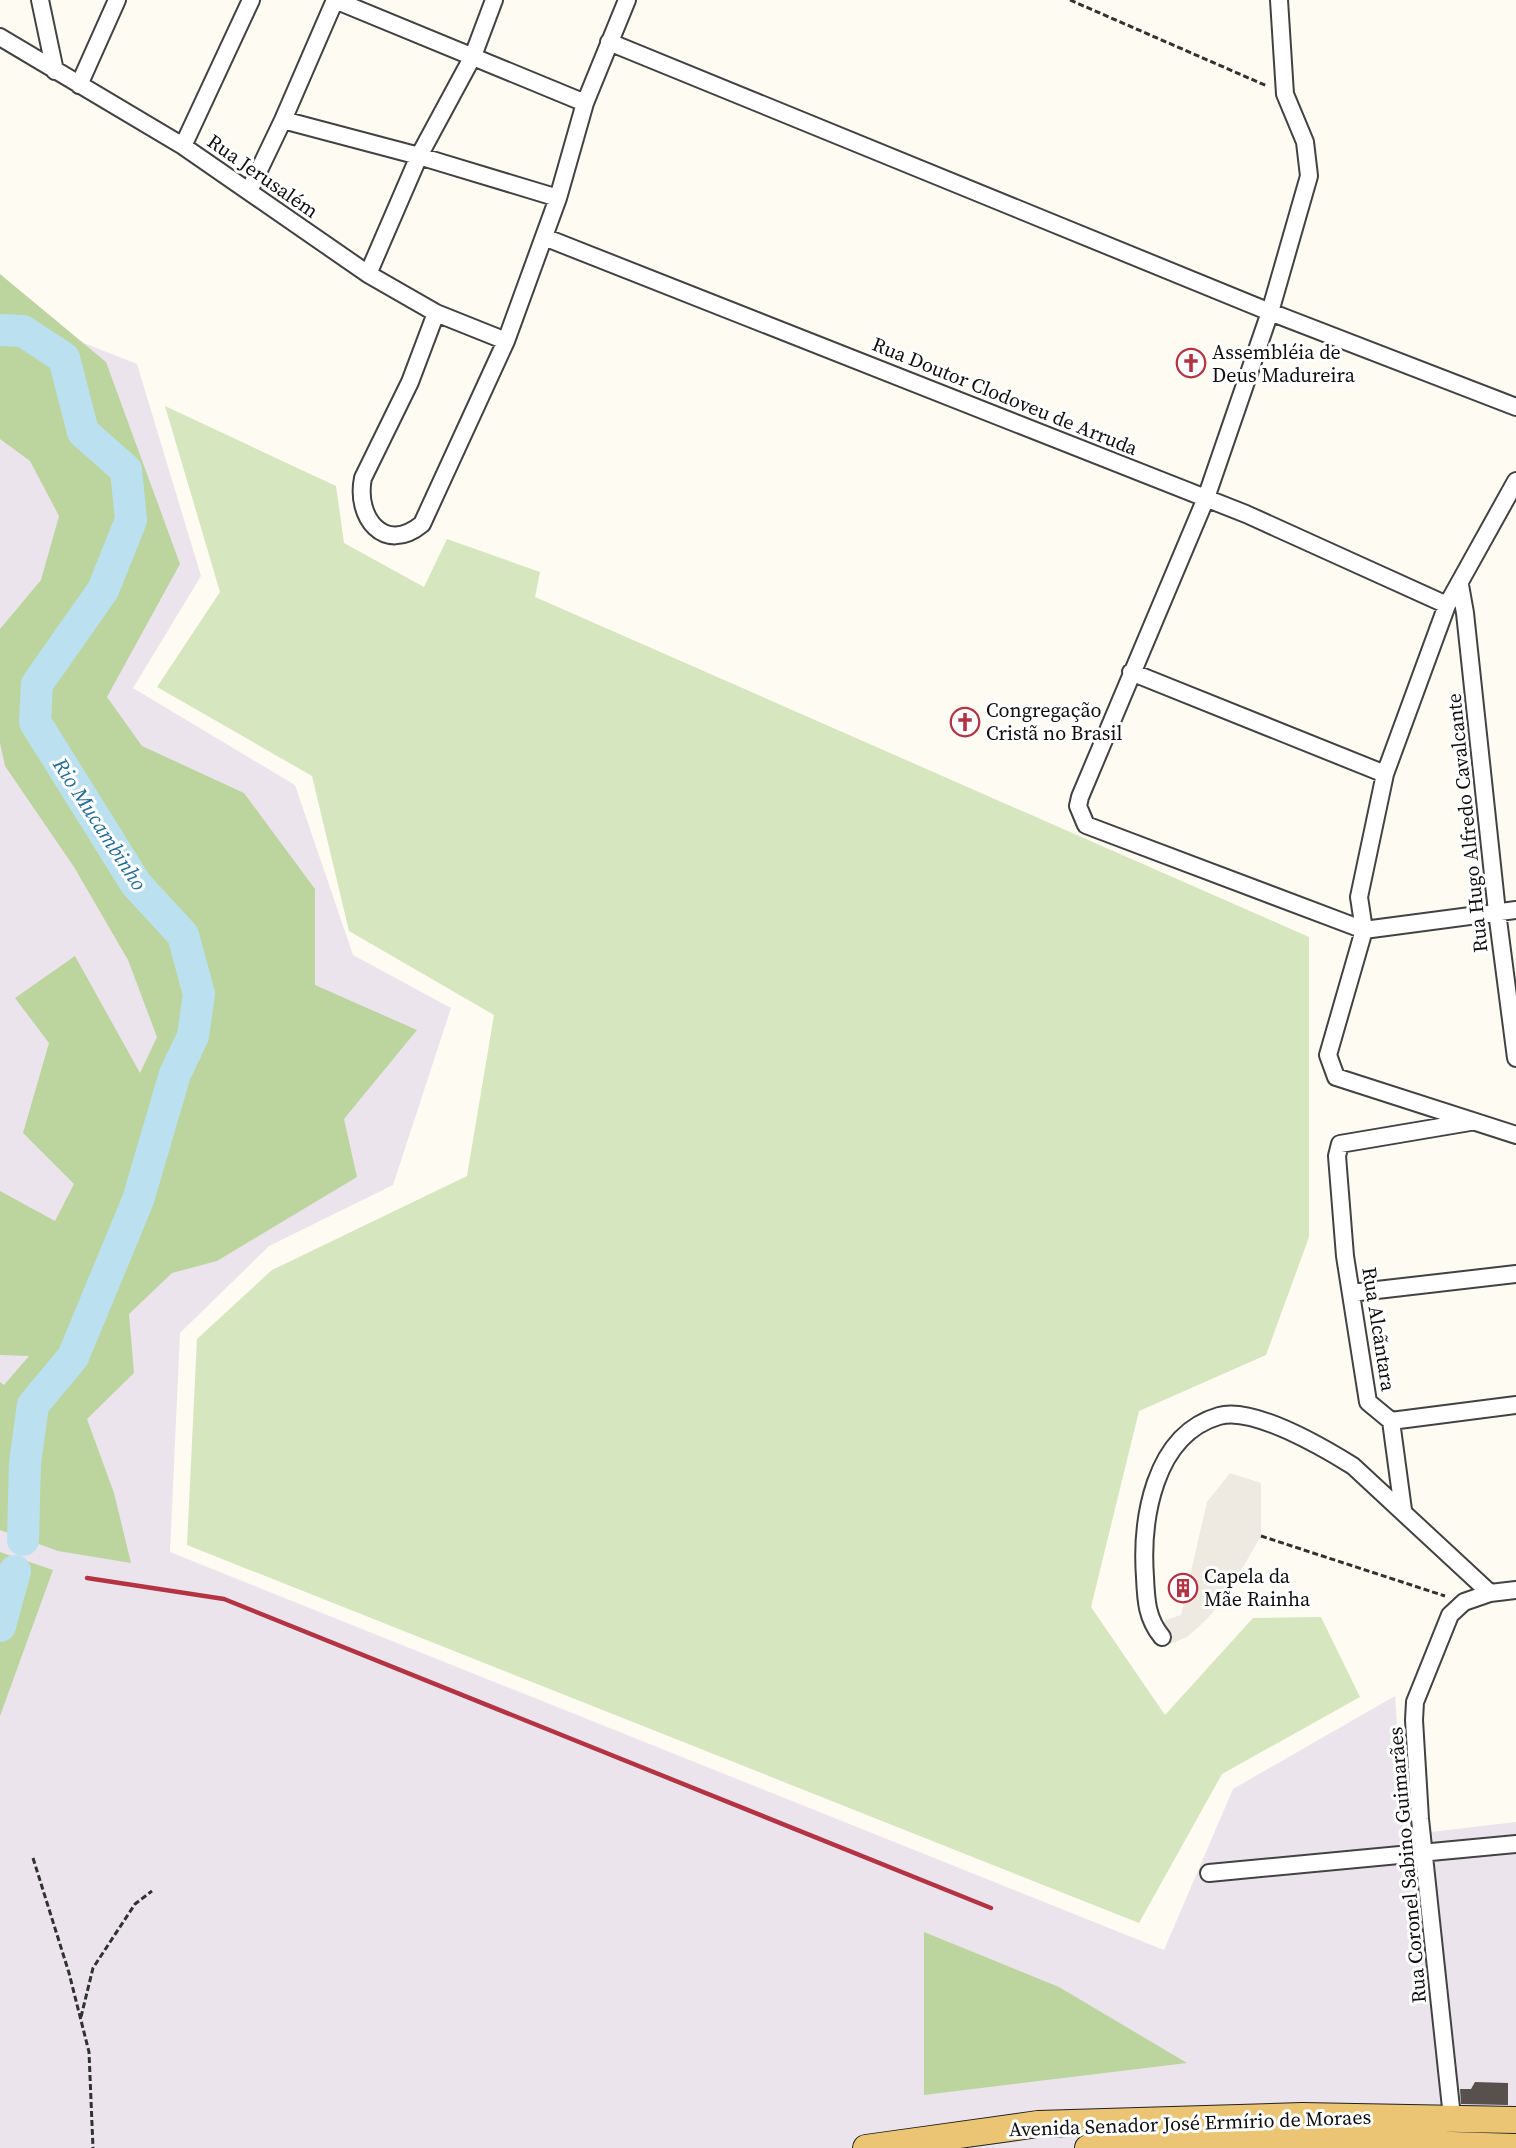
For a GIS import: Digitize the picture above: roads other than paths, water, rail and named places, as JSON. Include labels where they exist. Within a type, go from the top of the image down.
[{"type":"main road","name":"Avenida Senador José Ermírio de Moraes","points":[[866,2148],[1038,2124],[1272,2117],[1452,2117],[1516,2120]]},
{"type":"main road","name":"Avenida Senador José Ermírio de Moraes","points":[[1088,2148],[1223,2144],[1516,2147]]},
{"type":"street","points":[[40,0],[55,71]]},
{"type":"street","points":[[79,84],[117,0]]},
{"type":"street","points":[[183,146],[251,0]]},
{"type":"street","points":[[249,191],[283,120],[335,0],[585,103]]},
{"type":"street","points":[[368,274],[419,156],[473,56],[494,0]]},
{"type":"street","points":[[436,313],[410,382],[363,478],[360,491],[362,506],[372,525],[392,536],[415,530],[422,524],[506,341],[558,198],[585,103],[627,0]]},
{"type":"street","points":[[1279,0],[1285,94],[1305,142],[1309,176],[1270,312],[1206,498],[1080,797],[1080,817],[1086,825],[1364,930],[1516,910]]},
{"type":"street","name":"Rua Jerusalém","points":[[0,37],[183,146],[368,274],[436,313],[506,341]]},
{"type":"street","points":[[609,42],[1270,312],[1516,407]]},
{"type":"street","points":[[283,120],[419,156],[558,198]]},
{"type":"street","name":"Rua Doutor Clodoveu de Arruda","points":[[544,237],[1246,514],[1447,605]]},
{"type":"street","points":[[1516,481],[1447,605],[1385,774],[1359,897],[1364,930],[1328,1055],[1336,1077],[1516,1136]]},
{"type":"street","name":"Rua Hugo Alfredo Cavalcante","points":[[1460,585],[1467,625],[1497,912],[1516,1058]]},
{"type":"street","points":[[1131,672],[1385,774]]},
{"type":"street","name":"Rua Alcãntara","points":[[1391,1421],[1368,1402],[1351,1293],[1337,1156],[1340,1144],[1474,1121]]},
{"type":"street","points":[[1351,1293],[1516,1274]]},
{"type":"street","points":[[1403,1510],[1391,1421],[1516,1405]]},
{"type":"street","points":[[1162,1637],[1152,1625],[1147,1608],[1143,1553],[1147,1511],[1153,1490],[1171,1454],[1184,1437],[1201,1424],[1220,1416],[1238,1414],[1267,1423],[1330,1452],[1353,1466],[1403,1510],[1490,1593],[1516,1590]]},
{"type":"street","name":"Rua Coronel Sabino Guimarães","points":[[1452,2117],[1424,1852],[1414,1720],[1415,1702],[1450,1615],[1464,1602],[1490,1593]]},
{"type":"street","points":[[1209,1873],[1516,1844]]},
{"type":"street","points":[[1272,2117],[1310,2144]]},
{"type":"waterway","name":"Rio Mucambinho","points":[[0,330],[23,331],[64,358],[83,432],[126,470],[131,520],[103,590],[37,684],[35,722],[136,884],[183,935],[199,994],[193,1036],[175,1074],[138,1200],[73,1357],[33,1405],[25,1463],[23,1540]]},
{"type":"waterway","name":"Rio Mucambinho","points":[[0,1626],[15,1571]]},
{"type":"railway","points":[[87,1578],[224,1599],[991,1908]]},
{"type":"place","name":"Assembléia de Deus Madureira","points":[[1191,363]]},
{"type":"place","name":"Congregação Cristã no Brasil","points":[[965,722]]},
{"type":"place","name":"Capela da Mãe Rainha","points":[[1183,1588]]}]
